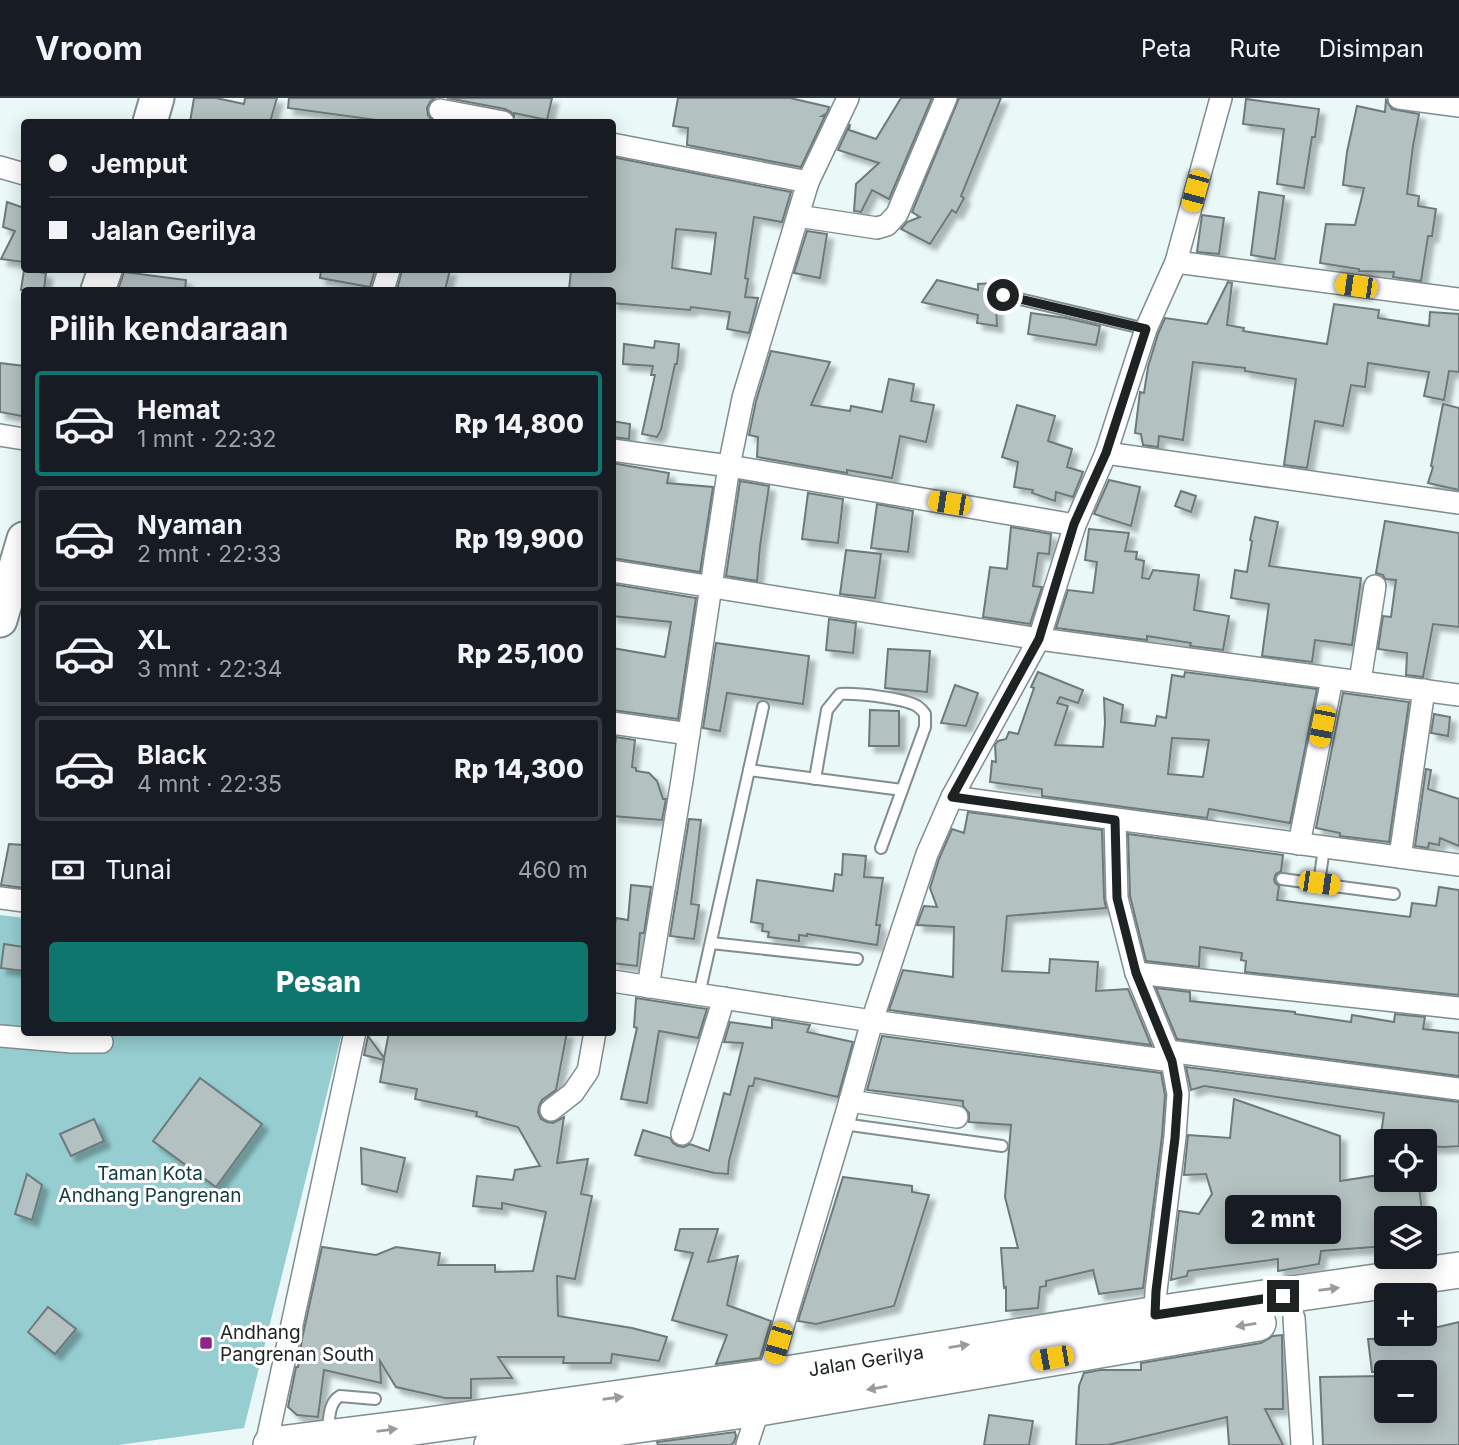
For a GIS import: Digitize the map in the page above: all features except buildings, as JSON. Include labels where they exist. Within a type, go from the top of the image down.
[{"type":"highway","name":"Jalan Gerilya","points":[[492,1445],[537,1442],[764,1392],[1459,1270]]},
{"type":"highway","points":[[1437,1297],[1459,1294]]},
{"type":"highway","name":"Jalan Gerilya","points":[[1174,1320],[1294,1318],[1374,1307]]},
{"type":"highway","name":"Jalan Gerilya","points":[[269,1445],[326,1438],[442,1434],[764,1392]]},
{"type":"main road","points":[[150,119],[157,98]]},
{"type":"main road","points":[[0,620],[21,548]]},
{"type":"street","points":[[648,987],[729,466],[743,398],[808,182],[848,98]]},
{"type":"street","points":[[798,216],[877,228],[887,225],[897,214],[946,98]]},
{"type":"street","points":[[747,1445],[872,1021],[926,855],[952,797],[1039,639],[1074,524],[1106,453],[1146,329],[1176,262],[1221,98]]},
{"type":"street","points":[[1399,98],[1459,106]]},
{"type":"street","points":[[440,110],[487,119]]},
{"type":"street","points":[[616,145],[808,182]]},
{"type":"street","points":[[0,167],[21,173]]},
{"type":"street","points":[[1176,262],[1459,299]]},
{"type":"street","points":[[0,435],[21,438]]},
{"type":"street","points":[[616,451],[729,466],[1074,524]]},
{"type":"street","points":[[1106,453],[1459,503]]},
{"type":"street","points":[[616,571],[1039,639],[1459,695]]},
{"type":"street","points":[[1360,681],[1375,586]]},
{"type":"street","points":[[1299,844],[1332,679]]},
{"type":"street","points":[[1400,857],[1424,690]]},
{"type":"street","points":[[616,724],[689,734]]},
{"type":"street","points":[[952,797],[1459,865]]},
{"type":"street","points":[[1115,820],[1117,898],[1136,973],[1170,1056],[1178,1094],[1156,1291],[1174,1320]]},
{"type":"street","points":[[0,898],[21,901]]},
{"type":"street","points":[[1136,973],[1459,1008]]},
{"type":"street","points":[[616,982],[872,1021],[1459,1089]]},
{"type":"street","points":[[682,1134],[724,998]]},
{"type":"street","points":[[0,1035],[102,1042]]},
{"type":"street","points":[[269,1445],[354,1036]]},
{"type":"street","points":[[551,1110],[573,1093],[588,1071],[594,1036]]},
{"type":"street","points":[[850,1101],[957,1118]]},
{"type":"street","points":[[1294,1318],[1302,1445]]},
{"type":"lane","points":[[1003,295],[1146,329]]},
{"type":"lane","points":[[815,779],[827,710],[840,694],[857,693],[916,706],[925,714],[925,727],[881,848]]},
{"type":"lane","points":[[699,995],[763,707]]},
{"type":"lane","points":[[749,770],[902,790]]},
{"type":"lane","points":[[1319,883],[1324,848]]},
{"type":"lane","points":[[1282,879],[1394,894]]},
{"type":"lane","points":[[711,943],[857,959]]},
{"type":"lane","points":[[843,1124],[1002,1146]]},
{"type":"lane","points":[[326,1438],[332,1404],[336,1398],[340,1396],[375,1399]]},
{"type":"green space","name":"Taman Kota Andhang Pangrenan","points":[[0,915],[21,918],[21,1036],[341,1036],[244,1428],[118,1445],[0,1445]]},
{"type":"place","name":"Andhang Pangrenan South","points":[[206,1343]]},
{"type":"route","points":[[1003,295],[1146,329],[1106,453],[1074,524],[1039,639],[952,797],[1115,820],[1117,898],[1136,973],[1172,1061],[1178,1094],[1155,1315],[1283,1296]]}]
